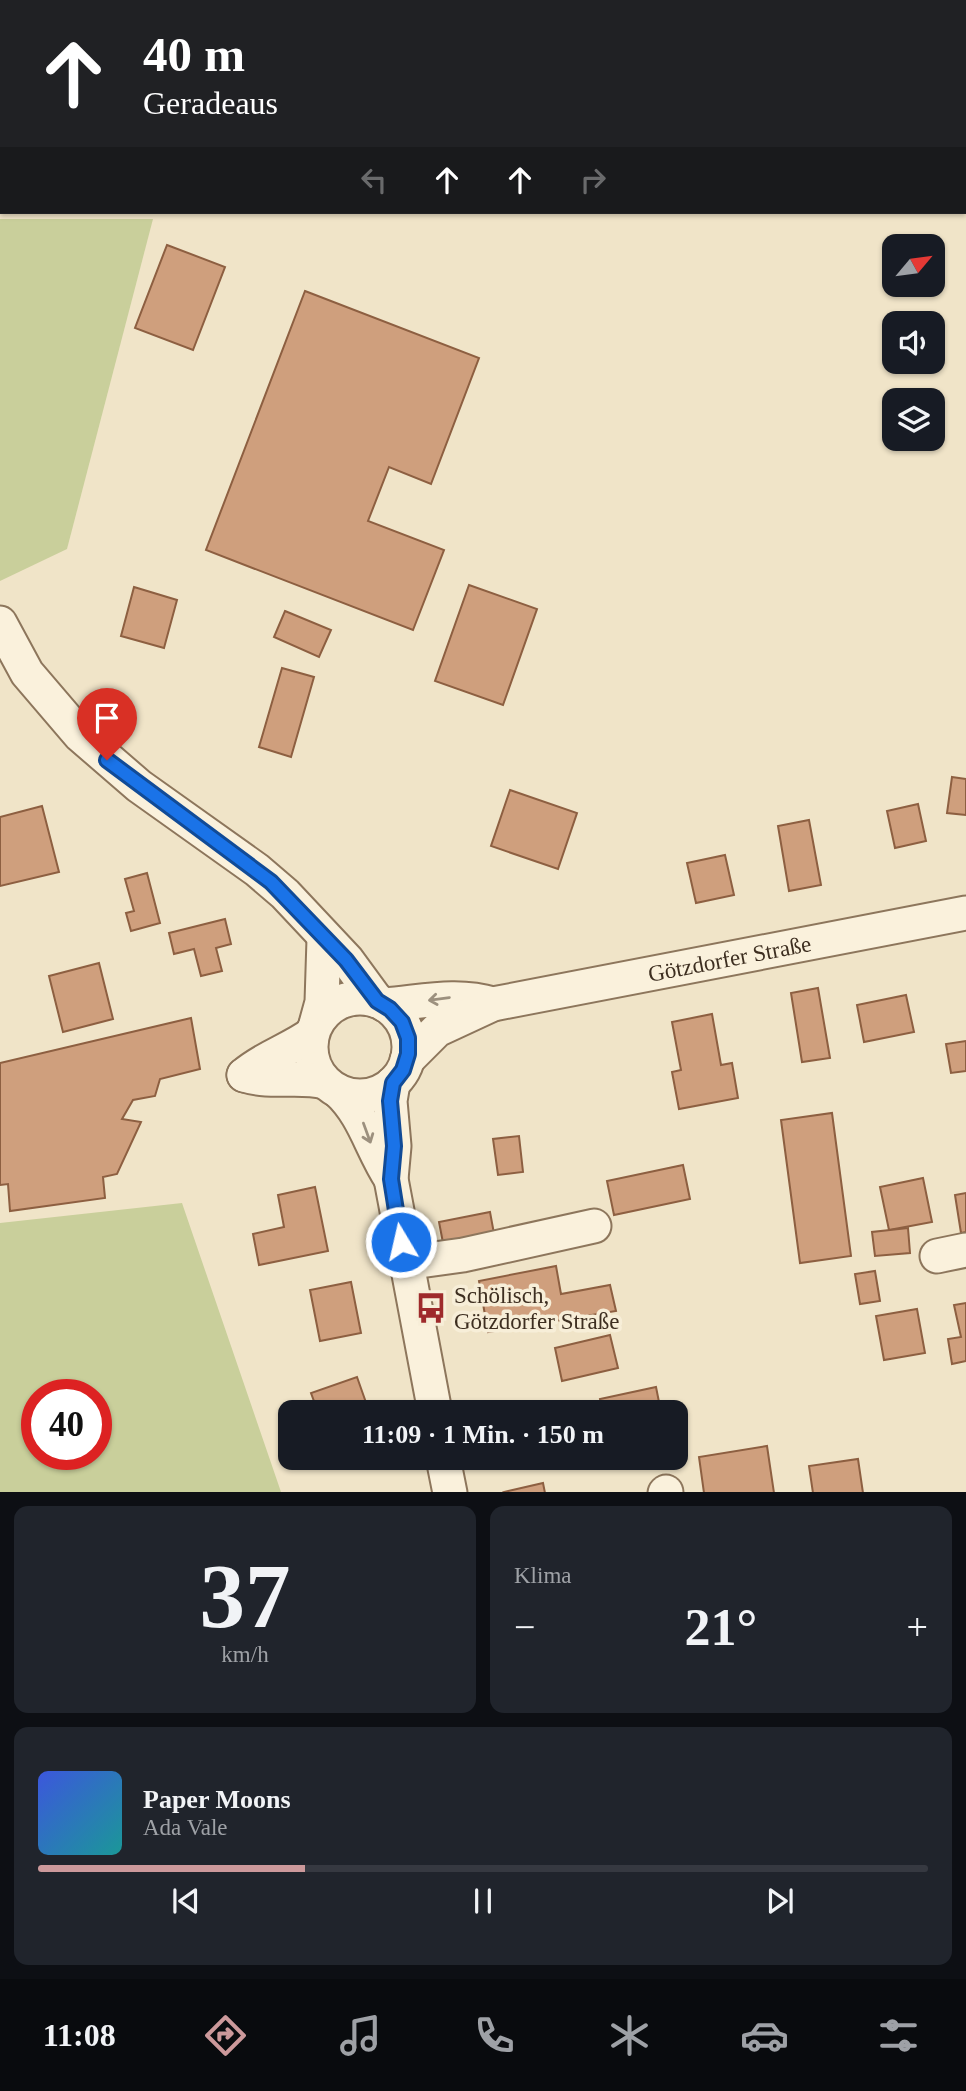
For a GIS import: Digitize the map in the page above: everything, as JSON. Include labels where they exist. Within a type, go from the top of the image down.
[{"type":"street","points":[[0,623],[27,673],[80,735],[139,786],[257,870],[303,912],[324,939],[360,975],[381,1003],[405,1027],[409,1049],[390,1101],[394,1146],[391,1179],[433,1400]]},
{"type":"street","name":"Götzdorfer Straße","points":[[400,1071],[437,1030],[493,1003],[966,913]]},
{"type":"street","points":[[324,939],[321,1002],[314,1029],[312,1060],[332,1087],[362,1118],[373,1152],[391,1179]]},
{"type":"street","name":"Götzdorfer Straße","points":[[381,1003],[456,997],[493,1003]]},
{"type":"street","points":[[381,1003],[359,998],[342,1001],[327,1010],[314,1029],[290,1049],[259,1063],[244,1075],[261,1080],[307,1079],[353,1096],[369,1095],[400,1071]]},
{"type":"street","points":[[405,1263],[463,1255],[594,1226]]},
{"type":"street","points":[[445,1470],[450,1492]]},
{"type":"green space","points":[[0,219],[153,219],[67,549],[0,581]]},
{"type":"green space","points":[[182,1203],[281,1492],[0,1492],[0,1223]]},
{"type":"building","points":[[167,245],[225,267],[193,350],[135,328]]},
{"type":"building","points":[[305,291],[479,358],[431,484],[389,467],[368,521],[444,550],[413,630],[206,550]]},
{"type":"building","points":[[469,585],[537,609],[503,705],[435,681]]},
{"type":"building","points":[[134,587],[177,600],[164,648],[121,636]]},
{"type":"building","points":[[285,611],[331,630],[319,657],[274,637]]},
{"type":"building","points":[[282,668],[314,677],[291,757],[259,747]]},
{"type":"building","points":[[952,777],[966,779],[966,815],[947,813]]},
{"type":"building","points":[[510,790],[577,813],[558,869],[491,846]]},
{"type":"building","points":[[918,804],[926,841],[895,848],[887,811]]},
{"type":"building","points":[[42,806],[59,872],[0,886],[0,817]]},
{"type":"building","points":[[809,820],[821,885],[789,891],[778,826]]},
{"type":"building","points":[[725,855],[734,895],[696,903],[687,863]]},
{"type":"building","points":[[147,873],[160,923],[131,931],[126,913],[134,911],[125,879]]},
{"type":"building","points":[[225,919],[231,944],[216,948],[222,971],[201,976],[194,949],[174,954],[169,933]]},
{"type":"building","points":[[99,963],[113,1019],[63,1032],[49,976]]},
{"type":"building","points":[[818,988],[830,1058],[802,1062],[791,993]]},
{"type":"building","points":[[906,995],[914,1032],[864,1042],[857,1005]]},
{"type":"building","points":[[712,1014],[721,1065],[732,1063],[738,1098],[679,1109],[672,1072],[681,1070],[672,1022]]},
{"type":"building","points":[[191,1018],[200,1069],[160,1079],[155,1096],[133,1100],[122,1119],[141,1122],[117,1174],[103,1177],[105,1198],[10,1211],[8,1184],[0,1185],[0,1063]]},
{"type":"building","points":[[966,1041],[966,1071],[951,1073],[946,1044]]},
{"type":"building","points":[[832,1113],[851,1256],[800,1263],[781,1120]]},
{"type":"building","points":[[519,1136],[523,1172],[498,1175],[493,1139]]},
{"type":"building","points":[[683,1165],[690,1199],[614,1215],[607,1181]]},
{"type":"building","points":[[923,1178],[932,1222],[889,1230],[880,1187]]},
{"type":"building","points":[[315,1187],[328,1251],[259,1265],[253,1234],[284,1227],[278,1195]]},
{"type":"building","points":[[966,1193],[966,1232],[961,1233],[955,1195]]},
{"type":"building","points":[[490,1212],[495,1239],[444,1248],[439,1222]]},
{"type":"building","points":[[908,1228],[910,1253],[875,1256],[872,1232]]},
{"type":"building","points":[[556,1266],[561,1294],[610,1285],[616,1311],[488,1332],[479,1281]]},
{"type":"building","points":[[875,1271],[880,1301],[860,1304],[855,1274]]},
{"type":"building","points":[[351,1282],[361,1333],[320,1341],[310,1290]]},
{"type":"building","points":[[966,1303],[966,1361],[952,1364],[948,1339],[961,1337],[954,1305]]},
{"type":"building","points":[[917,1309],[925,1353],[884,1360],[876,1316]]},
{"type":"building","points":[[610,1335],[618,1368],[562,1381],[555,1348]]},
{"type":"building","points":[[357,1377],[365,1400],[314,1400],[311,1393]]},
{"type":"building","points":[[656,1387],[659,1400],[600,1400]]},
{"type":"building","points":[[767,1446],[774,1492],[704,1492],[699,1457]]},
{"type":"building","points":[[858,1459],[863,1492],[813,1492],[809,1466]]},
{"type":"building","points":[[543,1483],[545,1492],[504,1492]]},
{"type":"place","name":"Schölisch, Götzdorfer Straße","points":[[431,1308]]},
{"type":"route","points":[[107,760],[257,870],[285,894],[346,960],[370,988],[377,1001],[399,1017],[405,1027],[409,1049],[403,1070],[393,1083],[390,1101],[394,1146],[391,1179],[401,1242]]}]
